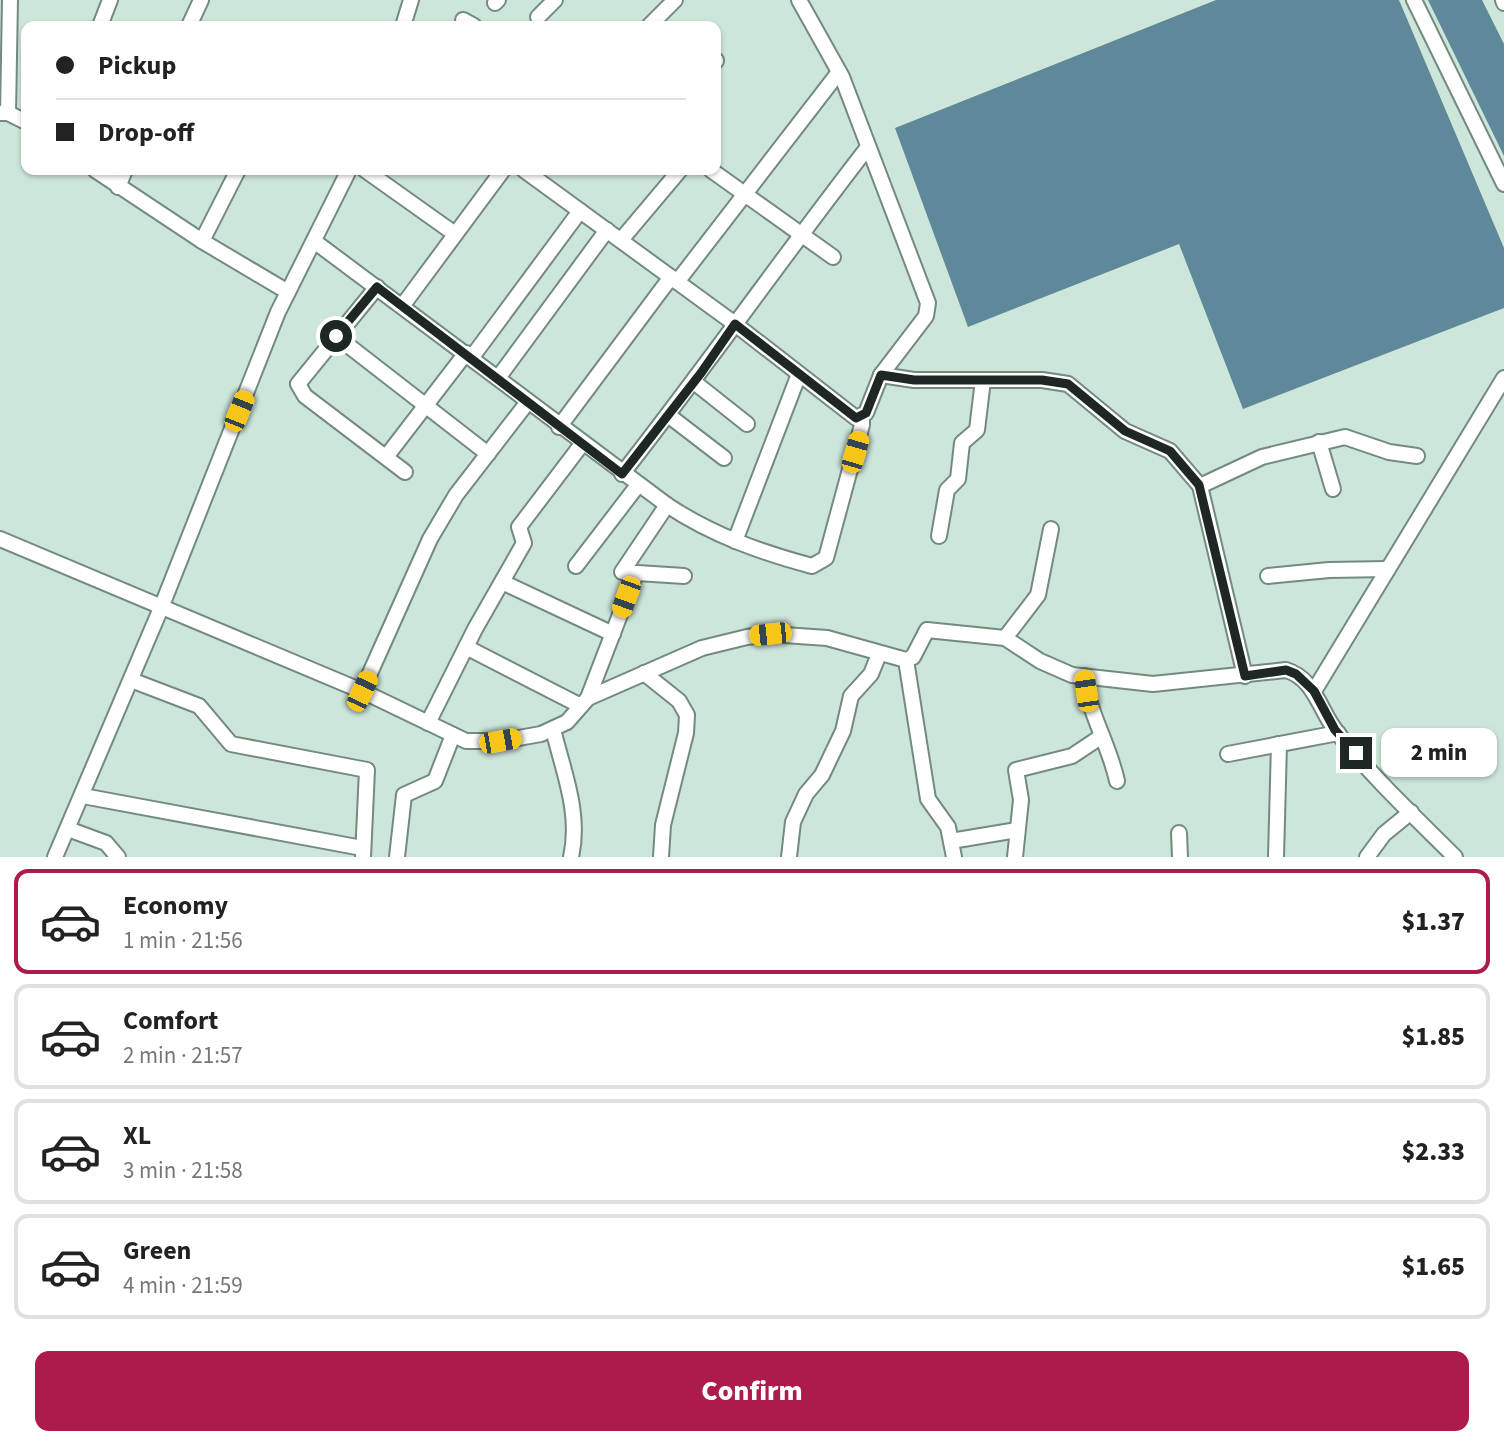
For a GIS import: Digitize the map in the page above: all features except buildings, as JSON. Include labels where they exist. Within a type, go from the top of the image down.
[{"type":"street","points":[[9,0],[4,113],[21,120]]},
{"type":"street","points":[[102,21],[110,0]]},
{"type":"street","points":[[191,21],[201,0]]},
{"type":"street","points":[[405,21],[411,0]]},
{"type":"street","points":[[538,17],[555,0]]},
{"type":"street","points":[[654,21],[675,0]]},
{"type":"street","points":[[314,241],[469,355],[559,427],[667,505],[698,525],[735,541],[812,566],[826,558],[863,425],[862,417],[881,375],[926,316],[928,303],[839,72],[799,0]]},
{"type":"street","points":[[1414,0],[1504,184]]},
{"type":"street","points":[[559,427],[839,72]]},
{"type":"street","points":[[622,474],[694,382],[800,234],[868,147]]},
{"type":"street","points":[[102,175],[201,241],[288,292]]},
{"type":"street","points":[[118,187],[123,175]]},
{"type":"street","points":[[201,241],[235,175]]},
{"type":"street","points":[[55,857],[161,608],[288,292],[347,175]]},
{"type":"street","points":[[372,175],[455,234]]},
{"type":"street","points":[[402,305],[499,175]]},
{"type":"street","points":[[534,175],[735,324],[856,418],[862,417]]},
{"type":"street","points":[[621,240],[676,175]]},
{"type":"street","points":[[718,175],[833,257]]},
{"type":"street","points":[[386,457],[580,211]]},
{"type":"street","points":[[498,378],[607,230]]},
{"type":"street","points":[[377,287],[300,379],[299,390],[405,472]]},
{"type":"street","points":[[336,336],[488,454]]},
{"type":"street","points":[[735,541],[799,374]]},
{"type":"street","points":[[881,375],[914,380],[1042,380],[1068,384],[1125,431],[1170,451],[1199,485],[1245,676]]},
{"type":"street","points":[[1314,691],[1504,378]]},
{"type":"street","points":[[939,537],[947,490],[958,479],[962,443],[976,430],[983,380]]},
{"type":"street","points":[[694,382],[747,424]]},
{"type":"street","points":[[362,691],[430,539],[456,495],[527,403]]},
{"type":"street","points":[[668,415],[724,458]]},
{"type":"street","points":[[1199,485],[1262,457],[1345,437],[1390,452],[1417,456]]},
{"type":"street","points":[[1319,442],[1333,489]]},
{"type":"street","points":[[428,723],[466,647],[524,543],[519,527],[582,444]]},
{"type":"street","points":[[576,566],[638,485]]},
{"type":"street","points":[[667,505],[622,572],[684,576]]},
{"type":"street","points":[[1005,638],[1038,595],[1051,529]]},
{"type":"street","points":[[0,539],[362,691],[466,741],[500,741],[541,734],[567,722],[585,702],[636,573]]},
{"type":"street","points":[[1268,576],[1329,569],[1388,569]]},
{"type":"street","points":[[502,582],[613,634]]},
{"type":"street","points":[[585,702],[702,648],[770,634],[827,638],[906,660],[913,657],[926,630],[1005,638],[1040,661],[1072,675],[1153,684],[1286,670],[1296,674],[1314,691],[1338,733],[1455,857]]},
{"type":"street","points":[[466,647],[585,702]]},
{"type":"street","points":[[789,857],[793,822],[806,794],[822,775],[843,731],[851,696],[871,674],[879,654]]},
{"type":"street","points":[[906,660],[928,799],[948,827],[954,857]]},
{"type":"street","points":[[644,673],[679,701],[687,715],[686,733],[663,825],[661,857]]},
{"type":"street","points":[[1084,676],[1088,702],[1110,750],[1117,781]]},
{"type":"street","points":[[83,796],[363,853],[367,770],[231,744],[199,706],[131,680]]},
{"type":"street","points":[[552,729],[572,801],[576,835],[571,857]]},
{"type":"street","points":[[1228,754],[1338,733]]},
{"type":"street","points":[[397,857],[404,795],[435,781],[453,735]]},
{"type":"street","points":[[1015,857],[1021,800],[1016,770],[1072,756],[1102,736]]},
{"type":"street","points":[[1276,857],[1279,744]]},
{"type":"street","points":[[1367,857],[1384,834],[1410,812]]},
{"type":"street","points":[[68,829],[106,843],[118,857]]},
{"type":"street","points":[[951,841],[1017,830]]},
{"type":"street","points":[[1179,833],[1180,857]]},
{"type":"water","points":[[1216,0],[1399,0],[1504,248],[1504,308],[1243,409],[1179,244],[968,327],[895,128]]},
{"type":"water","points":[[1428,0],[1482,0],[1504,44],[1504,156]]},
{"type":"route","points":[[336,336],[377,287],[622,474],[701,373],[735,324],[856,418],[866,413],[881,375],[914,380],[1042,380],[1068,384],[1125,431],[1170,451],[1199,485],[1245,676],[1286,670],[1296,674],[1314,691],[1335,730],[1356,753]]}]
